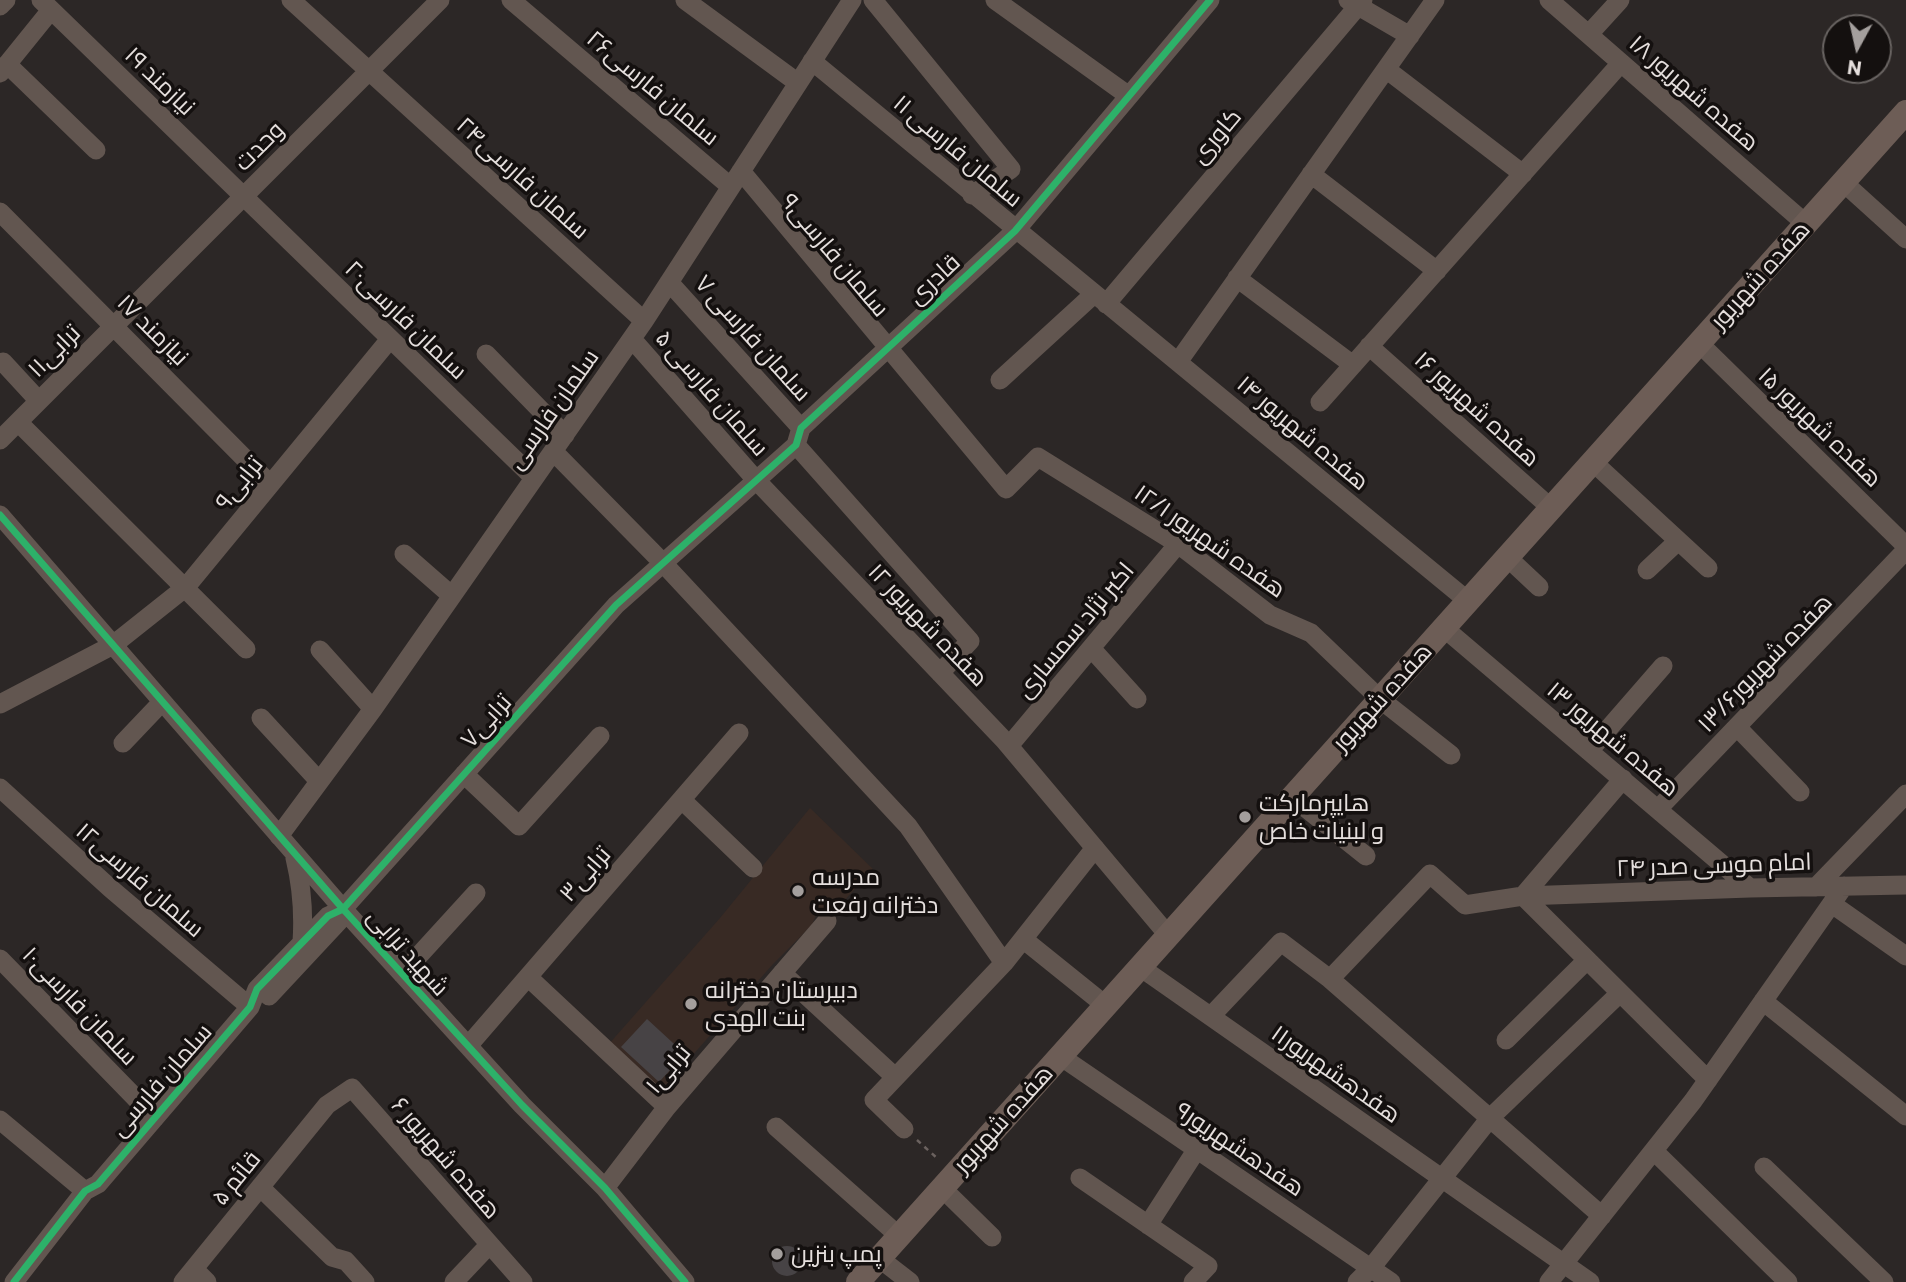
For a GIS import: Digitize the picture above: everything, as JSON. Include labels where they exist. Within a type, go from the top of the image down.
[{"type":"main road","name":"هفده شهریور","points":[[858,1282],[1906,112]]},
{"type":"street","points":[[0,6],[6,0]]},
{"type":"street","name":"سلمان فارسی۲۴","points":[[291,0],[644,321]]},
{"type":"street","name":"وحدت","points":[[114,326],[440,0]]},
{"type":"street","name":"سلمان فارسی۲۶","points":[[511,0],[736,179]]},
{"type":"street","points":[[685,0],[798,83]]},
{"type":"street","name":"سلمان فارسی","points":[[279,836],[373,709],[632,339],[852,0]]},
{"type":"street","points":[[873,0],[1011,169],[972,195]]},
{"type":"street","points":[[995,0],[1129,96]]},
{"type":"street","points":[[1178,362],[1435,0]]},
{"type":"street","name":"هفده شهریور ۱۸","points":[[1549,0],[1806,224]]},
{"type":"street","points":[[1589,34],[1620,0]]},
{"type":"street","points":[[1356,2],[1410,36]]},
{"type":"street","name":"کاوری","points":[[1000,380],[1100,299],[1356,2]]},
{"type":"street","name":"قادری","points":[[663,563],[756,480],[888,347],[1015,231],[1129,96],[1200,4]]},
{"type":"street","points":[[46,5],[4,69],[96,150]]},
{"type":"street","name":"نیازمند ۱۹","points":[[46,5],[244,197]]},
{"type":"street","name":"سلمان فارسی ۱۱","points":[[812,61],[1100,299]]},
{"type":"street","points":[[1320,402],[1621,63]]},
{"type":"street","points":[[1386,69],[1522,174]]},
{"type":"street","points":[[1311,174],[1437,271]]},
{"type":"street","name":"سلمان فارسی۹","points":[[736,179],[888,347],[1006,489],[1038,457]]},
{"type":"street","points":[[1843,182],[1905,238]]},
{"type":"street","name":"سلمان فارسی۲۰","points":[[244,197],[534,478]]},
{"type":"street","name":"نیازمند ۱۷","points":[[0,212],[270,484]]},
{"type":"street","points":[[1237,278],[1353,365]]},
{"type":"street","name":"سلمان فارسی ۷","points":[[669,282],[970,641],[940,673]]},
{"type":"street","name":"هفده شهریور ۱۴","points":[[1100,299],[1468,601]]},
{"type":"street","name":"ترابی۱۱","points":[[0,440],[114,326]]},
{"type":"street","name":"ترابی۹","points":[[0,704],[113,645],[186,587],[390,339]]},
{"type":"street","name":"سلمان فارسی ۵","points":[[632,339],[756,480]]},
{"type":"street","name":"هفده شهریور ۱۵","points":[[1699,344],[1906,548]]},
{"type":"street","name":"هفده شهریور ۱۶","points":[[1370,346],[1551,508]]},
{"type":"street","points":[[486,354],[565,435]]},
{"type":"street","points":[[3,362],[39,401]]},
{"type":"street","points":[[18,422],[246,649]]},
{"type":"street","points":[[553,451],[663,563],[908,826],[1004,963]]},
{"type":"street","name":"هفده شهریور ۱۲/۱","points":[[1038,457],[1178,544],[1270,615],[1311,633],[1380,699],[1451,755]]},
{"type":"street","points":[[1592,462],[1708,568]]},
{"type":"street","name":"هفده شهریور ۱۲","points":[[756,480],[1009,747],[1168,935]]},
{"type":"street","name":"شهید ترابی","points":[[0,515],[343,909],[522,1105],[605,1188],[685,1282]]},
{"type":"street","points":[[1647,570],[1678,541]]},
{"type":"street","name":"اکبر نژاد سمساری","points":[[1009,747],[1178,544]]},
{"type":"street","name":"هفده شهریور۱۳/۶","points":[[1658,809],[1906,548]]},
{"type":"street","points":[[404,554],[452,596]]},
{"type":"street","points":[[1507,557],[1538,586]]},
{"type":"street","name":"ترابی۷","points":[[343,909],[616,605],[663,563]]},
{"type":"street","name":"هفده شهریور ۱۳","points":[[1444,628],[1750,888]]},
{"type":"street","points":[[1091,648],[1137,699]]},
{"type":"street","points":[[320,650],[373,709]]},
{"type":"street","points":[[1589,751],[1663,666]]},
{"type":"street","points":[[123,743],[162,702]]},
{"type":"street","points":[[261,718],[319,781]]},
{"type":"street","points":[[1737,727],[1800,792]]},
{"type":"street","name":"ترابی۳","points":[[468,1046],[739,733]]},
{"type":"street","points":[[464,774],[519,826],[600,736]]},
{"type":"street","points":[[1623,779],[1523,896],[1708,1080]]},
{"type":"street","name":"سلمان فارسی۱۲","points":[[0,788],[110,888],[250,1006]]},
{"type":"street","points":[[1816,887],[1906,794]]},
{"type":"street","points":[[1292,797],[1366,856]]},
{"type":"street","points":[[682,800],[753,868]]},
{"type":"street","points":[[904,1129],[874,1100],[1004,963],[1095,848]]},
{"type":"street","points":[[294,853],[304,912],[302,942]]},
{"type":"street","name":"امام موسی صدر ۲۴","points":[[1330,979],[1430,874],[1465,905],[1523,896],[1906,885]]},
{"type":"street","points":[[1549,1282],[1708,1080],[1844,886]]},
{"type":"street","points":[[402,974],[476,893]]},
{"type":"street","points":[[1832,904],[1906,956]]},
{"type":"street","name":"سلمان فارسی","points":[[16,1281],[85,1191],[98,1184],[250,1006],[257,989],[328,916],[343,909]]},
{"type":"street","name":"سلمان فارسی","points":[[250,1006],[268,997],[338,924],[343,909]]},
{"type":"street","name":"ترابی۱","points":[[605,1188],[667,1107],[827,921]]},
{"type":"street","points":[[1023,939],[1105,1005]]},
{"type":"street","points":[[1211,1016],[1281,942],[1330,979],[1602,1216]]},
{"type":"street","name":"سلمان فارسی۱۰","points":[[0,958],[155,1118]]},
{"type":"street","points":[[1506,1040],[1587,960]]},
{"type":"street","name":"هفدهشهریور۱۱","points":[[1140,967],[1590,1282]]},
{"type":"street","points":[[782,973],[895,1077]]},
{"type":"street","points":[[528,977],[667,1107]]},
{"type":"street","points":[[1364,1275],[1490,1118],[1620,993]]},
{"type":"street","points":[[1763,1001],[1906,1116]]},
{"type":"street","name":"هفدهشهریور۹","points":[[1060,1056],[1197,1149],[1364,1275],[1391,1282]]},
{"type":"street","name":"هفده شهریور ۶","points":[[327,1105],[352,1088],[523,1282]]},
{"type":"street","name":"قائم ۵","points":[[195,1278],[260,1187],[327,1105]]},
{"type":"street","points":[[0,1119],[85,1191]]},
{"type":"street","points":[[776,1127],[899,1236]]},
{"type":"street","points":[[1148,1224],[1197,1149]]},
{"type":"street","points":[[1654,1151],[1788,1282]]},
{"type":"street","points":[[1764,1167],[1884,1282]]},
{"type":"street","points":[[1080,1178],[1208,1266],[1192,1282]]},
{"type":"street","points":[[948,1181],[992,1237]]},
{"type":"street","points":[[260,1187],[332,1257],[346,1261],[365,1282]]},
{"type":"street","points":[[454,1282],[489,1245]]},
{"type":"street","points":[[879,1258],[910,1282]]},
{"type":"path","points":[[904,1129],[948,1181]]},
{"type":"shaded area","points":[[810,808],[873,869],[832,914],[817,912],[812,925],[773,964],[661,1091],[608,1045],[720,918]]},
{"type":"building","points":[[647,1019],[685,1054],[659,1082],[621,1047]]},
{"type":"building","points":[[787,1246],[798,1250],[802,1261],[798,1272],[787,1276],[776,1272],[772,1261],[776,1250]]},
{"type":"cycle path","points":[[14,1282],[85,1191],[98,1184],[250,1007],[257,989],[328,916],[343,909],[616,605],[796,445],[801,428],[1015,231],[1210,0]]},
{"type":"cycle path","points":[[0,515],[343,909],[522,1105],[605,1188],[685,1282]]},
{"type":"place","name":"هایپرمارکت و لبنیات خاص","points":[[1245,817]]},
{"type":"place","name":"مدرسه دخترانه رفعت","points":[[798,891]]},
{"type":"place","name":"دبیرستان دخترانه بنت الهدی","points":[[691,1004]]},
{"type":"place","name":"پمپ بنزین","points":[[777,1254]]}]
